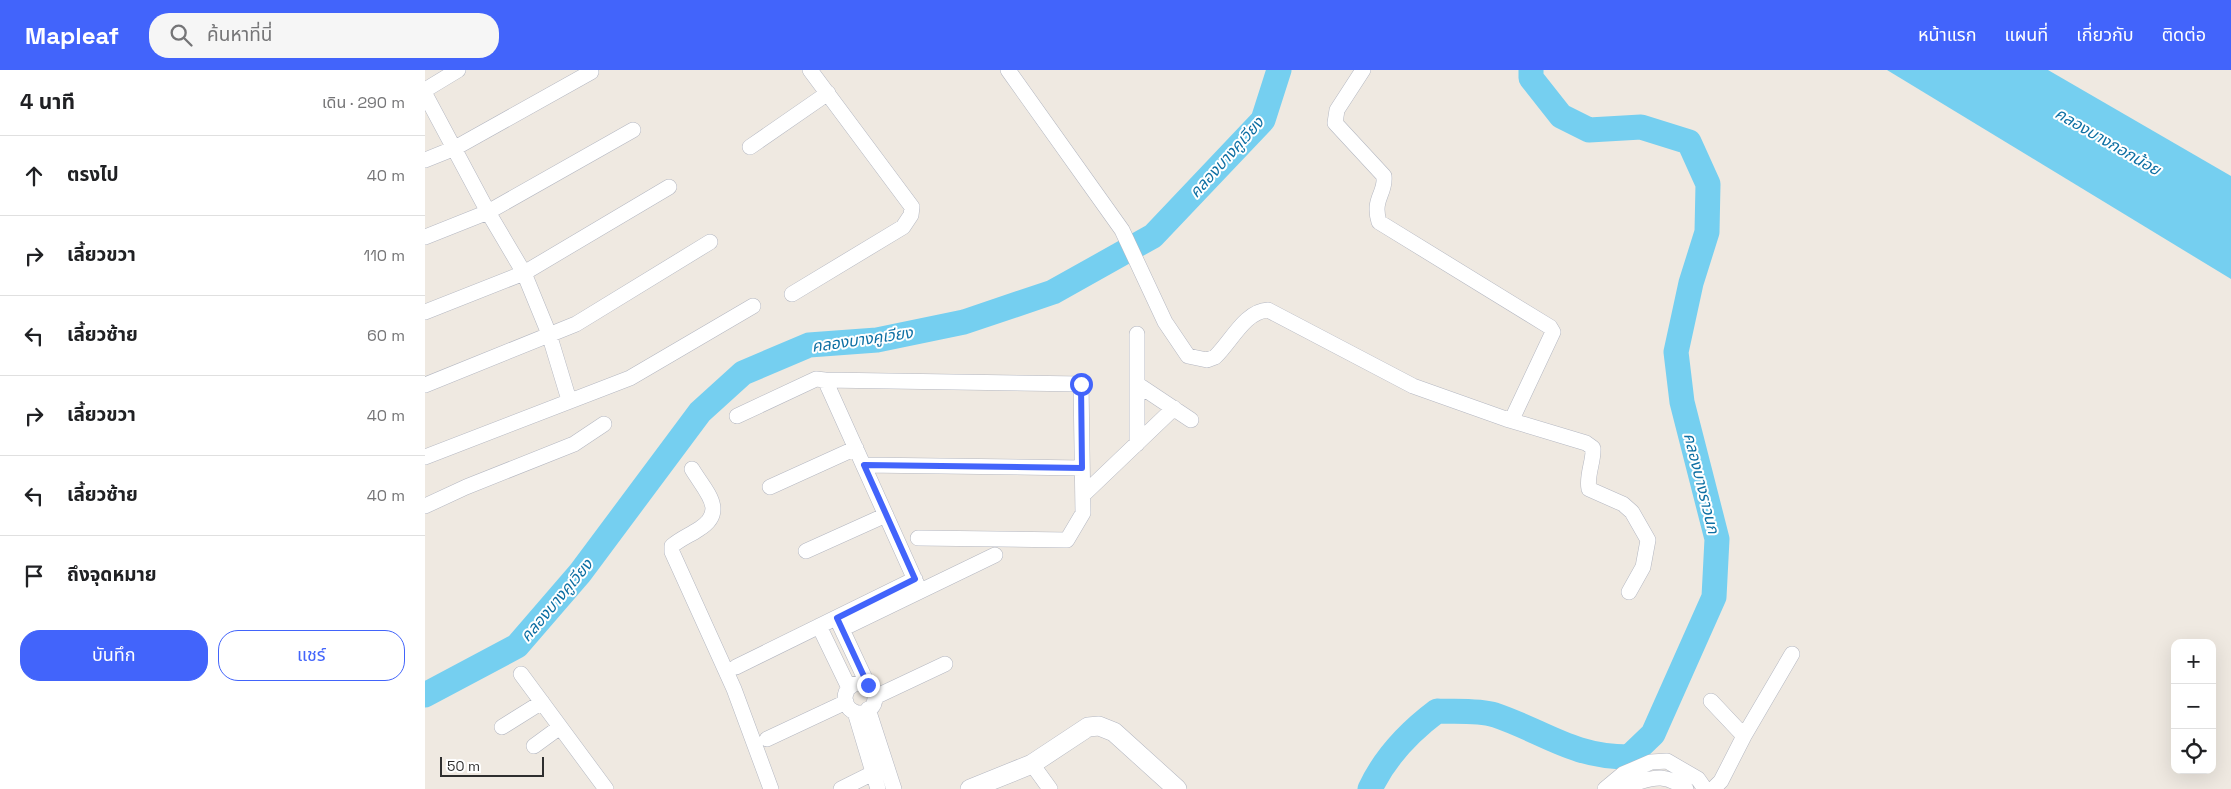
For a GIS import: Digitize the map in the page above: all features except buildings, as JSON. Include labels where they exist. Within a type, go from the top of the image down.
[{"type":"street","points":[[458,70],[425,92],[488,212],[524,273],[549,334],[569,400]]},
{"type":"street","points":[[792,294],[903,227],[911,215],[912,207],[810,70]]},
{"type":"street","points":[[1008,70],[1122,230],[1165,322],[1188,356],[1207,360],[1215,357],[1251,315],[1260,310],[1268,310],[1413,386],[1506,419],[1586,443],[1593,448],[1593,459],[1587,483],[1589,488],[1623,504],[1632,512],[1648,540],[1643,567],[1629,592]]},
{"type":"street","points":[[1363,70],[1337,110],[1335,123],[1384,176],[1385,183],[1376,204],[1379,222],[1550,327],[1553,332],[1518,410],[1513,417],[1506,419]]},
{"type":"street","points":[[425,160],[455,148],[591,72]]},
{"type":"street","points":[[750,147],[828,93]]},
{"type":"street","points":[[425,237],[488,212],[633,130]]},
{"type":"street","points":[[425,312],[524,273],[669,187]]},
{"type":"street","points":[[425,385],[576,324],[710,242]]},
{"type":"street","points":[[425,457],[630,378],[753,306]]},
{"type":"street","points":[[1137,334],[1137,444]]},
{"type":"street","points":[[737,416],[816,379],[1081,384],[1083,513],[1067,540],[918,538]]},
{"type":"street","points":[[825,380],[917,585]]},
{"type":"street","points":[[1137,384],[1191,420]]},
{"type":"street","points":[[1083,495],[1174,408]]},
{"type":"street","points":[[425,506],[466,487],[574,444],[604,424]]},
{"type":"street","points":[[770,487],[856,448]]},
{"type":"street","points":[[864,465],[1082,468]]},
{"type":"street","points":[[692,469],[715,509],[713,517],[699,530],[672,546],[672,552],[734,690],[771,789]]},
{"type":"street","points":[[807,551],[886,515]]},
{"type":"street","points":[[736,667],[819,626],[839,623],[917,585],[995,554]]},
{"type":"street","points":[[839,623],[880,769],[894,789]]},
{"type":"street","points":[[819,626],[860,699]]},
{"type":"street","points":[[1713,789],[1721,781],[1792,654]]},
{"type":"street","points":[[767,739],[945,664]]},
{"type":"street","points":[[521,674],[606,789]]},
{"type":"street","points":[[1711,701],[1745,736]]},
{"type":"street","points":[[502,727],[542,702]]},
{"type":"street","points":[[970,789],[1031,764],[1088,727],[1099,726],[1114,732],[1177,789]]},
{"type":"street","points":[[533,746],[560,727]]},
{"type":"street","points":[[1607,787],[1623,774],[1651,762],[1667,761],[1698,779],[1705,789]]},
{"type":"street","points":[[1031,764],[1050,789]]},
{"type":"street","points":[[841,789],[880,769]]},
{"type":"street","points":[[878,789],[880,769]]},
{"type":"street","points":[[1607,787],[1625,786],[1659,776],[1673,779],[1686,789]]},
{"type":"water","name":"คลองบางกอกน้อย","points":[[1887,70],[2048,70],[2231,176],[2231,279]]},
{"type":"waterway","name":"คลองบางคูเวียง","points":[[425,695],[517,646],[580,573],[700,412],[743,373],[809,345],[877,340],[964,322],[1053,292],[1153,236],[1263,120],[1279,70]]},
{"type":"waterway","name":"คลองบางราวนก","points":[[1370,789],[1390,756],[1417,728],[1437,711],[1488,713],[1591,753],[1629,757],[1653,734],[1714,597],[1717,539],[1682,402],[1676,352],[1691,283],[1707,232],[1708,184],[1689,142],[1641,127],[1589,130],[1561,116],[1531,78],[1531,70]]},
{"type":"route","points":[[868,685],[837,618],[915,579],[864,465],[1082,468],[1081,384]]}]
